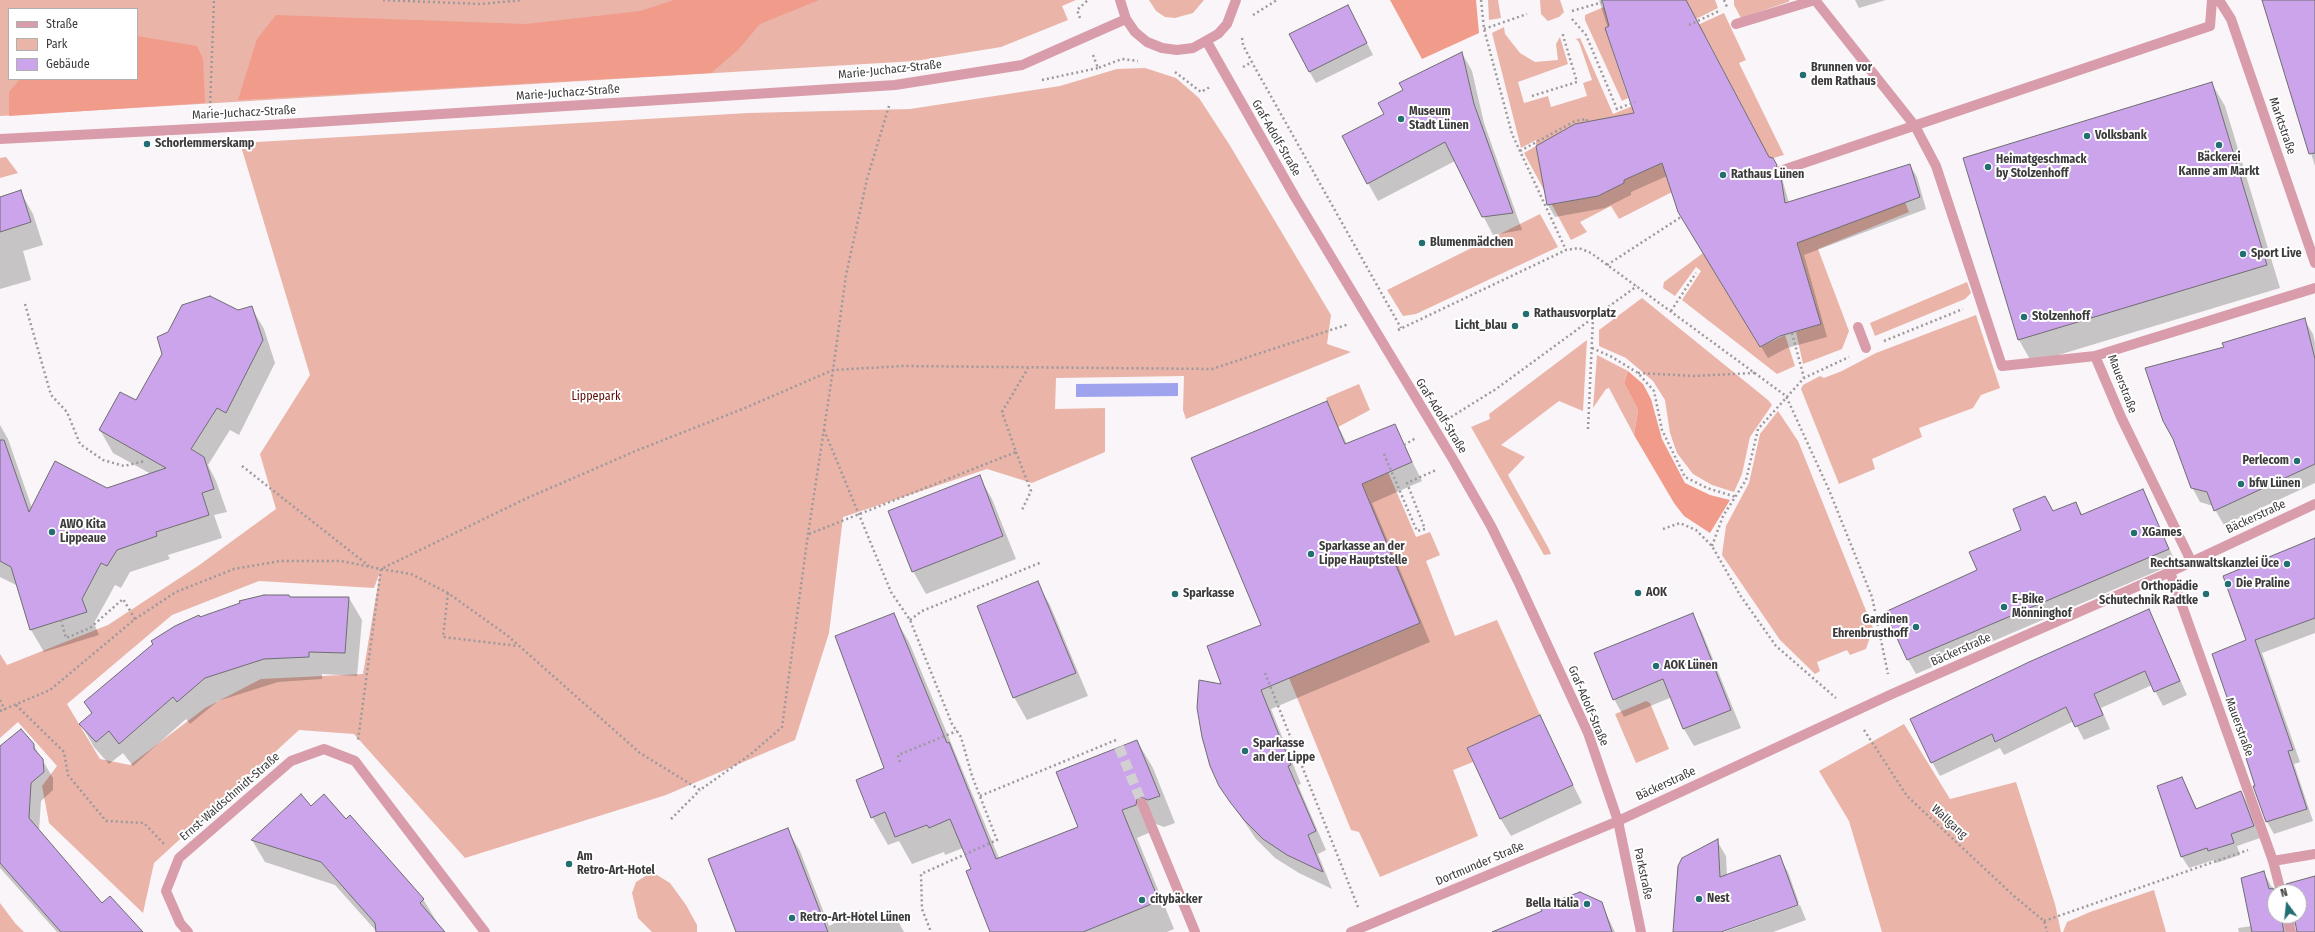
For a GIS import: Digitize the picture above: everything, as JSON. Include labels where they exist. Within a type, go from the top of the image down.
[{"type":"street","points":[[1120,0],[1126,19],[1135,32],[1147,42],[1162,48],[1177,50],[1193,48],[1207,42],[1218,34],[1227,24],[1236,0]]},
{"type":"street","points":[[1736,24],[1816,0],[1915,126],[1936,166],[1944,198],[2002,366],[2095,356]]},
{"type":"street","points":[[1780,171],[2210,26],[2212,0]]},
{"type":"street","name":"Marktstraße","points":[[2219,0],[2231,19],[2315,264]]},
{"type":"street","name":"Marie-Juchacz-Straße","points":[[0,139],[210,128],[895,85],[1022,65],[1126,19]]},
{"type":"street","name":"Graf-Adolf-Straße","points":[[1207,42],[1366,318],[1454,461],[1514,574],[1588,732],[1618,821]]},
{"type":"street","name":"Mauerstraße","points":[[2192,563],[2121,418],[2095,356],[2315,288]]},
{"type":"street","points":[[1858,327],[1866,348]]},
{"type":"street","name":"Bäckerstraße","points":[[1618,821],[1892,694],[2192,563],[2315,504]]},
{"type":"street","name":"Mauerstraße","points":[[2170,572],[2267,843],[2279,884]]},
{"type":"street","name":"Ernst-Waldschmidt-Straße","points":[[188,932],[180,923],[166,891],[179,858],[291,761],[324,748],[355,761],[486,932]]},
{"type":"street","points":[[1142,802],[1195,932]]},
{"type":"street","name":"Dortmunder Straße","points":[[1351,932],[1618,821]]},
{"type":"street","name":"Parkstraße","points":[[1618,821],[1641,932]]},
{"type":"street","points":[[2273,861],[2315,854]]},
{"type":"path","points":[[210,128],[214,0]]},
{"type":"path","points":[[383,0],[481,4],[522,0]]},
{"type":"path","points":[[1249,20],[1253,15],[1277,0]]},
{"type":"path","points":[[1481,0],[1484,29],[1512,134],[1566,250]]},
{"type":"path","points":[[1572,10],[1603,2]]},
{"type":"path","points":[[1689,26],[1727,8]]},
{"type":"path","points":[[1484,29],[1527,14]]},
{"type":"path","points":[[1572,20],[1586,35],[1618,109],[1635,102]]},
{"type":"path","points":[[1242,30],[1243,45],[1254,66],[1401,328]]},
{"type":"path","points":[[1532,96],[1578,82],[1562,32]]},
{"type":"path","points":[[671,819],[700,790],[751,754],[782,727],[808,534],[846,275],[867,179],[895,85]]},
{"type":"path","points":[[1520,151],[1575,121],[1587,119],[1587,122]]},
{"type":"path","points":[[1607,265],[1682,218]]},
{"type":"path","points":[[1380,340],[1401,328],[1566,250],[1579,248],[1591,253],[1786,396],[1829,490],[1872,597],[1892,694]]},
{"type":"path","points":[[1671,311],[1696,273]]},
{"type":"path","points":[[1434,427],[1496,389],[1637,286]]},
{"type":"path","points":[[24,304],[51,395],[67,412],[80,444],[103,460],[124,466],[145,461]]},
{"type":"path","points":[[381,569],[532,496],[638,450],[745,408],[833,370],[904,366],[1212,369],[1366,318]]},
{"type":"path","points":[[1588,429],[1593,318]]},
{"type":"path","points":[[1792,333],[1804,378]]},
{"type":"path","points":[[1592,348],[1612,357],[1638,373],[1654,391],[1662,430],[1685,477],[1707,488],[1736,497]]},
{"type":"path","points":[[1021,512],[1031,491],[1002,412],[1028,368]]},
{"type":"path","points":[[1638,373],[1695,376],[1755,373]]},
{"type":"path","points":[[1712,546],[1723,516],[1746,480],[1758,429],[1786,396]]},
{"type":"path","points":[[824,429],[891,592],[910,620],[952,724],[961,737],[980,796],[997,840],[921,874],[922,909],[931,932]]},
{"type":"path","points":[[808,534],[1016,452]]},
{"type":"path","points":[[1384,454],[1417,531],[1425,529],[1407,483],[1454,461]]},
{"type":"path","points":[[242,466],[369,566]]},
{"type":"path","name":"Wallgang","points":[[1663,529],[1680,523],[1696,530],[1712,546],[1740,595],[1776,646],[1853,712],[1907,796],[2015,897],[2044,921]]},
{"type":"path","points":[[0,711],[50,690],[135,619],[176,592],[234,569],[280,561],[341,561],[411,574],[448,593],[519,646],[640,753],[700,790]]},
{"type":"path","points":[[910,620],[922,611],[1042,562]]},
{"type":"path","points":[[355,761],[381,569]]},
{"type":"path","points":[[448,593],[443,637],[519,646]]},
{"type":"path","points":[[61,620],[66,638],[90,628],[123,599],[135,619]]},
{"type":"path","points":[[1265,673],[1365,926]]},
{"type":"path","points":[[0,700],[5,710]]},
{"type":"path","points":[[16,704],[64,752],[68,775],[106,820],[144,823],[179,858]]},
{"type":"path","points":[[900,762],[898,755],[957,731]]},
{"type":"path","points":[[980,796],[1116,740]]},
{"type":"path","points":[[2047,932],[2044,921],[2267,843]]},
{"type":"green space","points":[[0,0],[1076,0],[1062,6],[1068,20],[1001,47],[915,61],[0,116]]},
{"type":"green space","points":[[1149,0],[1204,0],[1193,13],[1175,18],[1165,17],[1156,11]]},
{"type":"green space","points":[[1488,0],[1498,0],[1501,18],[1489,20]]},
{"type":"green space","points":[[1540,0],[1560,0],[1564,12],[1559,17],[1548,21],[1541,14]]},
{"type":"green space","points":[[1681,0],[1715,0],[1718,8],[1688,23]]},
{"type":"green space","points":[[1734,0],[1790,0],[1741,18],[1734,5]]},
{"type":"green space","points":[[1604,7],[1610,26],[1605,28],[1628,98],[1622,101],[1585,20],[1585,15]]},
{"type":"green space","points":[[1724,13],[1746,60],[1739,63],[1784,155],[1773,158],[1763,156],[1757,134],[1706,37],[1691,28]]},
{"type":"green space","points":[[1504,27],[1505,34],[1520,53],[1535,62],[1558,60],[1556,44],[1560,37],[1568,64],[1518,82],[1524,103],[1548,96],[1551,107],[1587,96],[1583,83],[1592,80],[1579,42],[1576,39],[1580,38],[1613,114],[1635,105],[1638,114],[1575,124],[1536,146],[1536,140],[1521,148],[1492,33]]},
{"type":"green space","name":"Lippepark","points":[[1145,68],[1176,78],[1199,98],[1229,144],[1331,315],[1327,344],[1351,352],[1186,419],[1183,410],[1184,376],[1056,378],[1055,409],[1105,408],[1105,452],[1032,483],[987,469],[843,517],[829,633],[795,740],[666,795],[465,858],[354,734],[299,730],[154,863],[143,913],[49,823],[42,786],[57,766],[18,722],[0,738],[0,654],[7,665],[108,625],[198,566],[276,509],[260,454],[310,375],[240,143],[748,113],[910,109],[1060,86],[1117,69]],"holes":[[[380,572],[363,674],[261,679],[205,708],[130,765],[100,759],[67,704],[172,615],[259,581],[374,588]]]},
{"type":"green space","points":[[1536,146],[1542,179],[1555,204],[1598,196],[1624,183],[1624,180],[1662,163],[1672,192],[1619,219],[1611,206],[1580,222],[1587,232],[1571,240],[1524,153]]},
{"type":"green space","points":[[6,157],[18,173],[0,178],[0,158]]},
{"type":"green space","points":[[1905,202],[1909,212],[1818,249],[1849,331],[1842,349],[1803,364],[1796,332],[1821,324],[1794,231],[1816,236]]},
{"type":"green space","points":[[1540,214],[1558,247],[1416,314],[1403,316],[1387,290]]},
{"type":"green space","points":[[1703,253],[1716,268],[1713,270],[1760,347],[1785,335],[1795,366],[1777,374],[1682,300],[1701,271],[1696,267],[1675,296],[1663,288],[1664,282]]},
{"type":"green space","points":[[1967,282],[1971,293],[1965,299],[1875,336],[1870,323]]},
{"type":"green space","points":[[1642,298],[1768,400],[1772,405],[1750,437],[1742,474],[1734,492],[1712,485],[1693,474],[1677,453],[1670,433],[1665,400],[1653,381],[1626,358],[1599,346],[1599,330]]},
{"type":"green space","points":[[1976,315],[2000,388],[1981,395],[1973,408],[1919,428],[1922,437],[1872,459],[1875,469],[1839,484],[1801,389],[1803,385],[1820,376],[1824,378],[1842,371],[1876,353]]},
{"type":"green space","points":[[1587,340],[1583,411],[1559,401],[1501,445],[1525,457],[1508,475],[1551,554],[1544,555],[1471,427],[1490,419],[1489,414]]},
{"type":"green space","points":[[1597,355],[1628,371],[1624,383],[1638,410],[1634,435],[1609,388],[1606,389],[1593,408]]},
{"type":"green space","points":[[1359,384],[1370,410],[1338,427],[1326,398]]},
{"type":"green space","points":[[1778,411],[1798,441],[1873,628],[1866,649],[1850,655],[1847,650],[1817,662],[1820,671],[1815,674],[1780,640],[1722,555],[1726,526],[1749,483],[1760,434]]},
{"type":"green space","points":[[1388,472],[1416,537],[1430,532],[1440,555],[1426,561],[1455,636],[1497,620],[1540,715],[1467,748],[1473,762],[1453,770],[1478,836],[1380,877],[1359,832],[1351,830],[1289,678],[1420,623],[1362,484]]},
{"type":"green space","points":[[1646,701],[1650,703],[1669,749],[1636,763],[1615,714]]},
{"type":"green space","points":[[1904,724],[1950,799],[2016,782],[2055,904],[2061,932],[1882,932],[1849,821],[1819,771]]},
{"type":"green space","points":[[652,872],[670,883],[686,905],[697,925],[697,932],[652,932],[638,918],[632,893],[636,882]]},
{"type":"green space","points":[[2154,890],[2166,932],[2063,932],[2067,922],[2090,912]]},
{"type":"green space","points":[[0,903],[15,923],[24,932],[0,932]]},
{"type":"shaded area","points":[[674,0],[819,0],[760,24],[738,50],[711,73],[238,100],[257,39],[276,15],[526,24],[640,11]]},
{"type":"shaded area","points":[[1390,0],[1476,0],[1479,33],[1422,59]]},
{"type":"shaded area","points":[[138,36],[197,46],[203,59],[205,103],[9,116],[9,92],[19,80],[138,80]]},
{"type":"shaded area","points":[[1628,371],[1643,384],[1651,399],[1662,439],[1685,483],[1710,495],[1730,500],[1710,533],[1684,516],[1674,503],[1634,435],[1638,410],[1624,383]]},
{"type":"water","points":[[1178,383],[1178,396],[1076,397],[1076,384]]},
{"type":"building","name":"Rathaus Lünen","points":[[1602,0],[1686,0],[1769,157],[1773,158],[1777,165],[1774,173],[1776,176],[1781,177],[1785,203],[1910,164],[1920,197],[1797,243],[1821,324],[1780,336],[1760,347],[1678,212],[1662,163],[1624,180],[1624,183],[1598,196],[1547,205],[1536,146],[1575,124],[1634,113],[1605,28],[1609,26]]},
{"type":"building","points":[[2262,0],[2315,0],[2315,153],[2309,154]]},
{"type":"building","points":[[1348,5],[1367,43],[1309,72],[1289,34]]},
{"type":"building","points":[[1462,52],[1474,104],[1513,213],[1482,217],[1445,142],[1367,184],[1342,136],[1384,114],[1378,103],[1403,90],[1399,83]]},
{"type":"building","points":[[2212,82],[2267,265],[2018,340],[1963,158]]},
{"type":"building","points":[[21,190],[31,222],[0,232],[0,197]]},
{"type":"building","points":[[210,296],[238,310],[252,306],[263,340],[226,413],[217,408],[191,449],[204,457],[214,489],[202,493],[209,515],[156,532],[157,536],[117,550],[107,566],[101,563],[82,599],[87,612],[30,630],[11,567],[0,561],[0,440],[4,440],[29,512],[55,461],[107,488],[166,468],[99,430],[120,392],[136,400],[162,354],[157,337],[168,332],[182,305]]},
{"type":"building","points":[[2305,318],[2315,359],[2315,464],[2214,511],[2207,492],[2191,488],[2173,439],[2163,421],[2145,368],[2224,347],[2222,343]]},
{"type":"building","name":"Sparkasse an der Lippe Hauptstelle","points":[[1327,401],[1345,444],[1395,424],[1412,462],[1362,484],[1420,623],[1261,690],[1291,765],[1288,766],[1316,831],[1308,835],[1323,872],[1287,855],[1263,839],[1244,820],[1230,802],[1219,786],[1210,766],[1202,737],[1197,708],[1199,680],[1221,684],[1207,646],[1261,625],[1191,458]]},
{"type":"building","points":[[980,475],[1003,536],[912,572],[888,511]]},
{"type":"building","points":[[2143,489],[2169,549],[1907,660],[1885,612],[1977,570],[1969,552],[2021,530],[2013,509],[2045,496],[2053,511],[2076,502],[2081,515]]},
{"type":"building","points":[[2315,538],[2315,618],[2255,640],[2293,750],[2288,751],[2307,809],[2266,822],[2253,786],[2255,786],[2246,758],[2248,758],[2212,654],[2246,640],[2223,576]]},
{"type":"building","points":[[1038,581],[1076,673],[1013,698],[977,606]]},
{"type":"building","points":[[264,595],[289,595],[290,597],[349,597],[345,653],[309,652],[309,657],[264,659],[205,678],[177,702],[173,697],[119,744],[109,731],[96,742],[79,724],[92,713],[84,702],[153,644],[151,641],[175,626],[199,615],[200,617],[240,603],[239,601]]},
{"type":"building","points":[[2149,609],[2180,681],[2154,692],[2145,671],[2094,694],[2103,715],[2075,727],[2066,707],[1995,742],[1992,734],[1931,763],[1910,719],[2029,662]]},
{"type":"building","points":[[894,613],[947,743],[949,742],[996,859],[1078,827],[1056,772],[1137,740],[1160,796],[1148,800],[1140,797],[1137,799],[1136,805],[1122,810],[1159,901],[1083,932],[990,932],[966,871],[971,869],[950,819],[929,828],[927,825],[895,837],[885,812],[871,818],[856,780],[884,768],[835,636]]},
{"type":"building","name":"AOK Lünen","points":[[1693,613],[1731,710],[1683,729],[1663,679],[1613,700],[1594,653]]},
{"type":"building","points":[[1540,715],[1573,785],[1500,819],[1467,748]]},
{"type":"building","points":[[21,729],[34,744],[34,749],[43,759],[44,772],[31,783],[29,818],[102,903],[110,896],[143,932],[61,932],[0,863],[0,746]]},
{"type":"building","points":[[2182,777],[2196,809],[2241,791],[2254,826],[2231,834],[2234,843],[2208,851],[2207,848],[2181,857],[2157,786]]},
{"type":"building","points":[[301,794],[311,806],[324,794],[346,819],[350,815],[424,899],[420,903],[445,932],[376,932],[375,923],[321,862],[251,840]]},
{"type":"building","points":[[788,828],[828,932],[736,932],[708,859]]},
{"type":"building","points":[[1718,839],[1720,877],[1780,855],[1798,905],[1721,932],[1673,932],[1678,866],[1682,858]]},
{"type":"building","points":[[2264,871],[2268,884],[2267,924],[2282,924],[2284,932],[2252,932],[2241,878]]},
{"type":"building","points":[[2315,876],[2315,932],[2297,932],[2296,924],[2307,924],[2307,884],[2286,884]]},
{"type":"building","points":[[1580,892],[1602,902],[1612,932],[1492,932],[1542,911],[1540,907]]},
{"type":"tunnel","points":[[1119,747],[1142,803]]},
{"type":"place","name":"Brunnen vor dem Rathaus","points":[[1803,75]]},
{"type":"place","name":"Museum Stadt Lünen","points":[[1401,119]]},
{"type":"place","name":"Volksbank","points":[[2087,136]]},
{"type":"place","name":"Schorlemmerskamp","points":[[147,144]]},
{"type":"place","name":"Bäckerei Kanne am Markt","points":[[2219,145]]},
{"type":"place","name":"Heimatgeschmack by Stolzenhoff","points":[[1988,167]]},
{"type":"place","name":"Rathaus Lünen","points":[[1723,175]]},
{"type":"place","name":"Blumenmädchen","points":[[1422,243]]},
{"type":"place","name":"Sport Live","points":[[2243,254]]},
{"type":"place","name":"Rathausvorplatz","points":[[1526,314]]},
{"type":"place","name":"Stolzenhoff","points":[[2024,317]]},
{"type":"place","name":"Licht_blau","points":[[1515,326]]},
{"type":"place","name":"Perlecom","points":[[2297,461]]},
{"type":"place","name":"bfw Lünen","points":[[2241,484]]},
{"type":"place","name":"AWO Kita Lippeaue","points":[[52,532]]},
{"type":"place","name":"XGames","points":[[2134,533]]},
{"type":"place","name":"Sparkasse an der Lippe Hauptstelle","points":[[1311,554]]},
{"type":"place","name":"Rechtsanwaltskanzlei Üce","points":[[2287,564]]},
{"type":"place","name":"Die Praline","points":[[2228,584]]},
{"type":"place","name":"AOK","points":[[1638,593]]},
{"type":"place","name":"Sparkasse","points":[[1175,594]]},
{"type":"place","name":"Orthopädie Schutechnik Radtke","points":[[2206,594]]},
{"type":"place","name":"E-Bike Mönninghof","points":[[2004,607]]},
{"type":"place","name":"Gardinen Ehrenbrusthoff","points":[[1916,627]]},
{"type":"place","name":"AOK Lünen","points":[[1656,666]]},
{"type":"place","name":"Sparkasse an der Lippe","points":[[1245,751]]},
{"type":"place","name":"Am Retro-Art-Hotel","points":[[569,864]]},
{"type":"place","name":"Nest","points":[[1699,899]]},
{"type":"place","name":"citybäcker","points":[[1142,900]]},
{"type":"place","name":"Bella Italia","points":[[1587,904]]},
{"type":"place","name":"Retro-Art-Hotel Lünen","points":[[792,918]]}]
